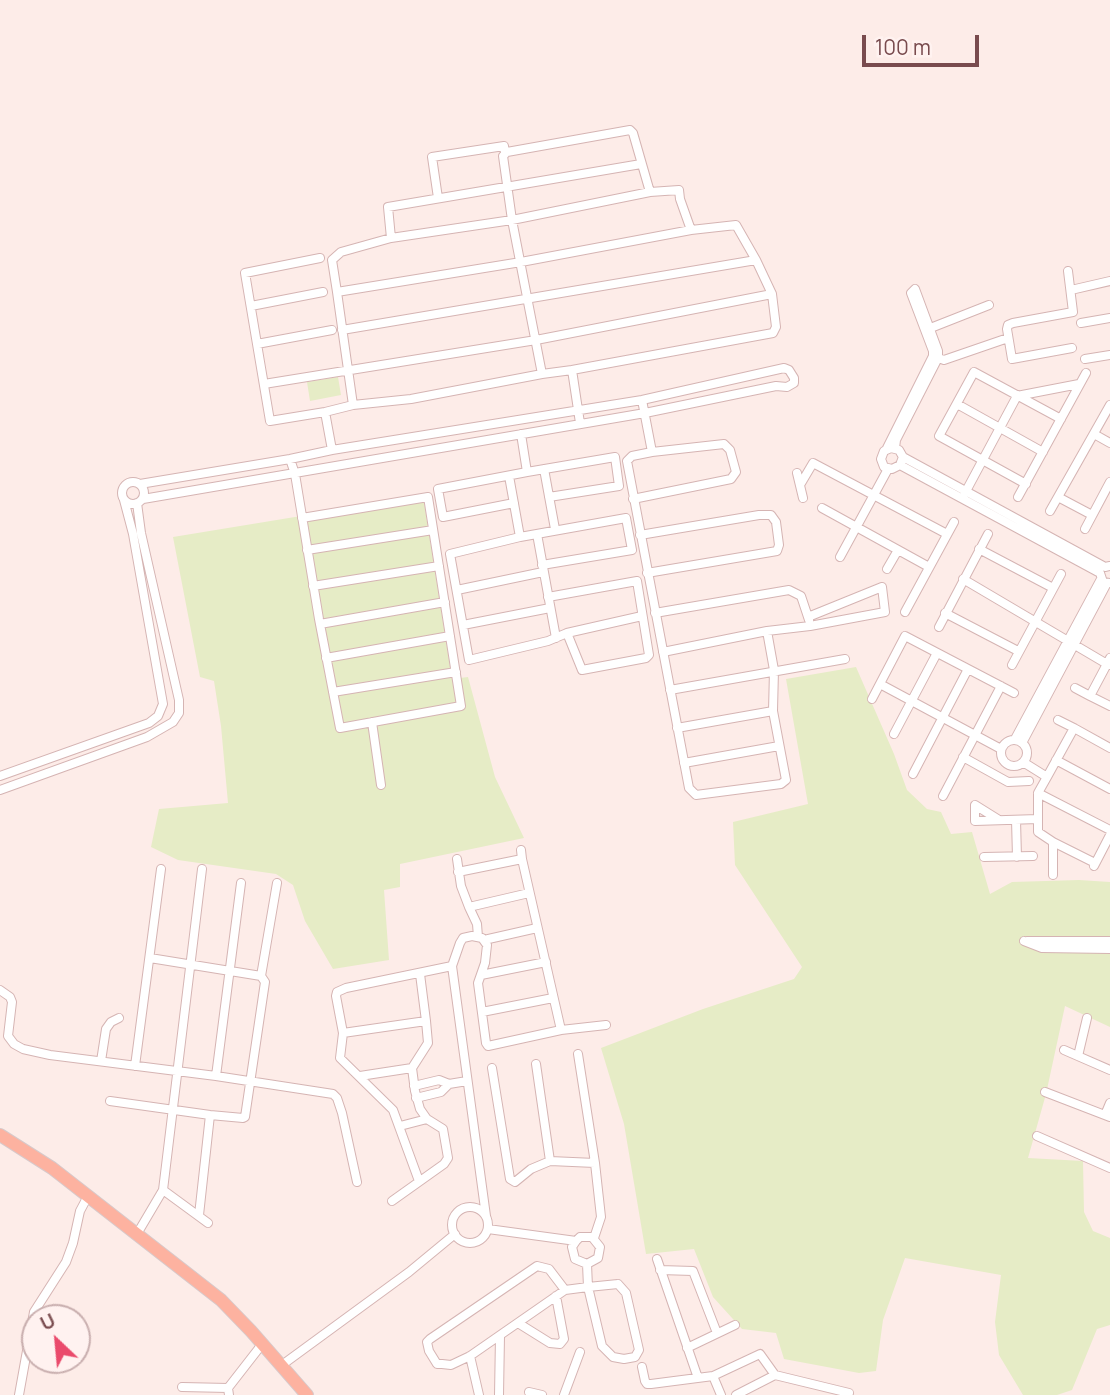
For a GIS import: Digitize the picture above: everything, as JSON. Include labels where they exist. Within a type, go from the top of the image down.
[{"type":"main road","points":[[0,1135],[52,1168],[221,1300],[263,1343],[307,1395]]},
{"type":"street","points":[[505,153],[627,130],[633,133],[650,192]]},
{"type":"street","points":[[438,198],[432,157],[504,146],[502,163],[542,374]]},
{"type":"street","points":[[391,238],[388,207],[641,164]]},
{"type":"street","points":[[353,405],[333,257],[391,238],[512,220],[650,192],[680,190],[680,199],[691,230]]},
{"type":"street","points":[[320,258],[247,271],[270,421],[353,405],[411,399],[773,333],[776,327],[772,294],[756,260],[734,224],[337,292]]},
{"type":"street","points":[[342,330],[756,260]]},
{"type":"street","points":[[1068,271],[1073,312],[1007,325],[1012,359],[1072,348]]},
{"type":"street","points":[[1071,290],[1110,281]]},
{"type":"street","points":[[251,306],[323,292]]},
{"type":"street","points":[[264,384],[536,340],[772,294]]},
{"type":"street","points":[[888,469],[881,459],[891,448],[935,357],[927,329],[989,305]]},
{"type":"street","points":[[1081,323],[1110,317]]},
{"type":"street","points":[[257,344],[332,330]]},
{"type":"street","points":[[935,357],[944,360],[1008,338]]},
{"type":"street","points":[[1085,359],[1110,355]]},
{"type":"street","points":[[1100,357],[1110,363]]},
{"type":"street","points":[[0,776],[149,723],[158,716],[163,704],[133,534],[124,500],[122,490],[125,484],[140,484],[336,449],[642,400],[784,368],[789,370],[794,378],[793,383],[787,387],[776,386],[645,413],[343,464],[130,504],[124,500]]},
{"type":"street","points":[[572,370],[580,423]]},
{"type":"street","points":[[1026,484],[939,436],[974,372],[1060,419]]},
{"type":"street","points":[[1018,497],[1086,373]]},
{"type":"street","points":[[964,495],[1017,396],[1079,384]]},
{"type":"street","points":[[642,400],[652,452]]},
{"type":"street","points":[[957,404],[1043,452]]},
{"type":"street","points":[[1049,511],[1110,405]]},
{"type":"street","points":[[325,412],[343,464]]},
{"type":"street","points":[[521,434],[527,472]]},
{"type":"street","points":[[1094,434],[1110,443]]},
{"type":"street","points":[[633,499],[731,480],[736,472],[730,450],[724,444],[652,452],[632,456],[627,461],[633,499],[647,573],[689,788],[696,795],[781,784],[786,780],[773,712],[774,670],[767,631]]},
{"type":"street","points":[[888,469],[897,468],[901,461],[899,450],[891,448]]},
{"type":"street","points":[[514,503],[443,517],[438,489],[615,457],[619,486],[549,497]]},
{"type":"street","points":[[290,459],[295,474],[307,550],[313,586],[340,728],[461,706],[428,497],[302,518]]},
{"type":"street","points":[[901,461],[1107,572],[1019,741]]},
{"type":"street","points":[[800,485],[813,463],[947,534]]},
{"type":"street","points":[[544,469],[555,529]]},
{"type":"street","points":[[841,557],[888,469]]},
{"type":"street","points":[[797,473],[803,499]]},
{"type":"street","points":[[509,476],[520,537]]},
{"type":"street","points":[[1085,529],[1110,482]]},
{"type":"street","points":[[0,790],[147,737],[173,722],[179,713],[179,700],[141,533],[140,501],[144,492],[140,484]]},
{"type":"street","points":[[1058,497],[1092,515]]},
{"type":"street","points":[[822,508],[929,567]]},
{"type":"street","points":[[640,535],[759,514],[771,515],[776,522],[779,545],[777,551],[647,573]]},
{"type":"street","points":[[457,590],[542,568],[632,550],[626,518],[555,529],[450,554],[469,660],[642,616]]},
{"type":"street","points":[[905,612],[954,522]]},
{"type":"street","points":[[307,550],[433,530]]},
{"type":"street","points":[[537,534],[556,638]]},
{"type":"street","points":[[939,627],[988,534]]},
{"type":"street","points":[[979,549],[1053,588]]},
{"type":"street","points":[[887,569],[898,550]]},
{"type":"street","points":[[313,586],[439,566]]},
{"type":"street","points":[[1012,665],[1061,574]]},
{"type":"street","points":[[963,579],[1109,662],[1090,696]]},
{"type":"street","points":[[548,597],[637,581],[649,655],[646,658],[582,670],[567,633]]},
{"type":"street","points":[[663,652],[767,631],[885,612],[882,587],[808,617]]},
{"type":"street","points":[[655,613],[789,590],[801,596],[810,626]]},
{"type":"street","points":[[320,624],[445,602]]},
{"type":"street","points":[[463,625],[550,608]]},
{"type":"street","points":[[946,613],[1018,651]]},
{"type":"street","points":[[326,659],[450,636]]},
{"type":"street","points":[[872,699],[905,636],[1014,693]]},
{"type":"street","points":[[894,734],[937,653]]},
{"type":"street","points":[[670,690],[845,659]]},
{"type":"street","points":[[914,774],[968,669]]},
{"type":"street","points":[[333,692],[456,672]]},
{"type":"street","points":[[880,684],[1001,748]]},
{"type":"street","points":[[943,796],[1001,686]]},
{"type":"street","points":[[1075,688],[1110,706]]},
{"type":"street","points":[[677,727],[773,712]]},
{"type":"street","points":[[1058,720],[1110,748]]},
{"type":"street","points":[[372,722],[381,785]]},
{"type":"street","points":[[1038,793],[1110,832],[1094,865],[1038,832],[1038,793],[1074,729]]},
{"type":"street","points":[[1009,740],[1019,741],[1027,752],[1023,762],[1012,766],[1007,764],[1000,754],[1001,748],[1009,740]]},
{"type":"street","points":[[684,763],[779,747]]},
{"type":"street","points":[[963,757],[1008,782],[1030,781]]},
{"type":"street","points":[[1056,760],[1110,789]]},
{"type":"street","points":[[1023,762],[1047,777]]},
{"type":"street","points":[[999,820],[1038,819]]},
{"type":"street","points":[[1016,820],[1017,857]]},
{"type":"street","points":[[1053,842],[1053,875]]},
{"type":"street","points":[[1054,862],[1063,846]]},
{"type":"street","points":[[521,849],[561,1030]]},
{"type":"street","points":[[984,857],[1033,856]]},
{"type":"street","points":[[457,859],[468,907],[475,917],[481,939],[488,950],[478,983],[486,1043],[490,1046],[561,1030],[607,1025]]},
{"type":"street","points":[[458,872],[522,859]]},
{"type":"street","points":[[135,1066],[161,869]]},
{"type":"street","points":[[137,1234],[163,1190],[202,869]]},
{"type":"street","points":[[215,1076],[242,883]]},
{"type":"street","points":[[110,1101],[210,1115],[245,1116],[265,982],[261,976],[278,883]]},
{"type":"street","points":[[468,907],[529,893]]},
{"type":"street","points":[[486,1216],[475,1207],[461,1209],[453,1221],[455,1234],[461,1241],[471,1243],[480,1241],[488,1230],[452,967],[463,939],[468,936],[481,939],[537,928]]},
{"type":"street","points":[[1110,941],[1024,941],[1042,948],[1110,949]]},
{"type":"street","points":[[150,958],[261,976]]},
{"type":"street","points":[[481,975],[546,962]]},
{"type":"street","points":[[419,1181],[393,1110],[340,1058],[343,1033],[336,996],[340,990],[452,967]]},
{"type":"street","points":[[392,1200],[444,1164],[448,1158],[443,1129],[427,1119],[419,1109],[414,1086],[412,1068],[428,1043],[420,974]]},
{"type":"street","points":[[0,990],[10,997],[12,1002],[4,1024],[7,1033],[10,1040],[23,1049],[333,1094],[337,1098],[357,1182]]},
{"type":"street","points":[[482,1012],[553,998]]},
{"type":"street","points":[[101,1061],[106,1029],[118,1018]]},
{"type":"street","points":[[1078,1056],[1087,1018]]},
{"type":"street","points":[[343,1033],[426,1021]]},
{"type":"street","points":[[1064,1050],[1110,1070]]},
{"type":"street","points":[[578,1054],[601,1217],[594,1238]]},
{"type":"street","points":[[536,1064],[550,1161]]},
{"type":"street","points":[[360,1076],[412,1068]]},
{"type":"street","points":[[492,1068],[510,1179],[515,1182],[531,1169],[550,1161],[595,1163]]},
{"type":"street","points":[[414,1086],[439,1080],[449,1084],[467,1081]]},
{"type":"street","points":[[416,1098],[441,1092],[449,1084]]},
{"type":"street","points":[[1045,1092],[1108,1116],[1110,1103]]},
{"type":"street","points":[[199,1215],[210,1115]]},
{"type":"street","points":[[400,1126],[427,1119]]},
{"type":"street","points":[[1037,1136],[1110,1168]]},
{"type":"street","points":[[163,1190],[208,1223]]},
{"type":"street","points":[[19,1395],[32,1320],[66,1262],[80,1212],[88,1196]]},
{"type":"street","points":[[488,1230],[576,1241]]},
{"type":"street","points":[[282,1366],[399,1280],[455,1234]]},
{"type":"street","points":[[586,1236],[594,1238],[600,1247],[598,1258],[587,1264],[575,1259],[572,1247],[576,1241],[586,1236]]},
{"type":"street","points":[[657,1259],[698,1378]]},
{"type":"street","points":[[565,1290],[549,1269],[537,1266],[427,1342],[429,1351],[437,1364],[451,1364],[470,1356],[565,1290],[588,1287],[618,1284],[622,1286],[639,1346],[635,1357],[617,1359],[604,1349],[588,1287],[587,1264]]},
{"type":"street","points":[[660,1270],[693,1271],[717,1333]]},
{"type":"street","points":[[518,1323],[550,1343],[560,1344],[564,1339],[556,1296]]},
{"type":"street","points":[[687,1348],[735,1325]]},
{"type":"street","points":[[499,1395],[500,1335]]},
{"type":"street","points":[[182,1387],[229,1391],[263,1343]]},
{"type":"street","points":[[564,1395],[580,1352]]},
{"type":"street","points":[[642,1367],[647,1384],[713,1376],[758,1354],[763,1356],[775,1375]]},
{"type":"street","points":[[470,1356],[480,1395]]},
{"type":"street","points":[[736,1395],[775,1375],[849,1393]]},
{"type":"street","points":[[713,1376],[721,1395]]},
{"type":"street","points":[[817,1395],[818,1385]]},
{"type":"street","points":[[529,1392],[542,1395]]},
{"type":"green space","points":[[338,377],[341,395],[310,401],[307,382]]},
{"type":"green space","points":[[423,496],[452,679],[468,677],[495,777],[524,838],[400,864],[400,887],[384,890],[389,960],[333,969],[305,921],[293,885],[276,874],[178,860],[151,847],[159,809],[228,803],[214,681],[200,677],[173,537]]},
{"type":"green space","points":[[856,667],[907,790],[927,809],[941,812],[951,834],[972,832],[990,894],[1012,882],[1110,882],[1110,1027],[1065,1006],[1046,1094],[1028,1158],[1083,1161],[1084,1212],[1093,1231],[1110,1238],[1110,1325],[1097,1329],[1072,1390],[1057,1395],[1023,1395],[999,1355],[995,1322],[1001,1275],[905,1258],[883,1320],[876,1371],[859,1373],[784,1359],[776,1333],[742,1329],[713,1297],[694,1249],[646,1254],[624,1124],[601,1048],[703,1009],[794,979],[802,967],[735,865],[733,822],[808,804],[786,679]]}]
